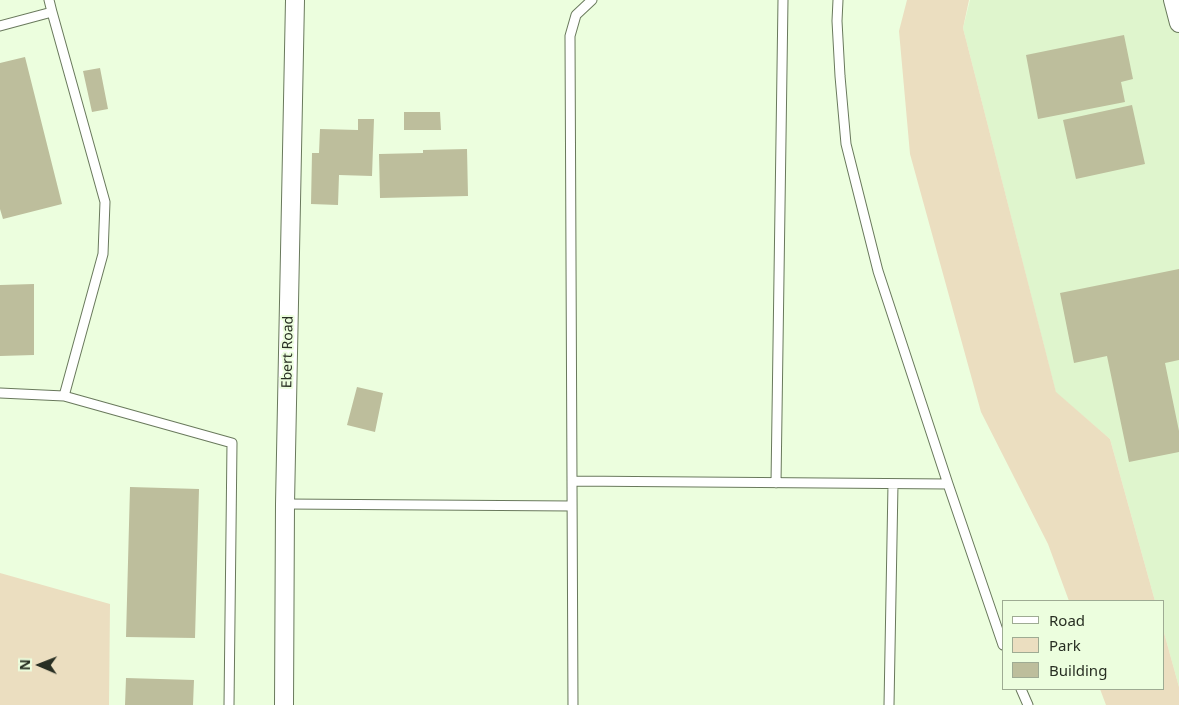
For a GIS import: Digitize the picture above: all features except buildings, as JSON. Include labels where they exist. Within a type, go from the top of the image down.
[{"type":"street","name":"Ebert Road","points":[[284,705],[284,504],[295,0]]},
{"type":"street","points":[[1173,0],[1179,23]]},
{"type":"lane","points":[[49,0],[105,202],[103,254],[64,396]]},
{"type":"lane","points":[[573,705],[570,36],[576,15],[592,0]]},
{"type":"lane","points":[[776,483],[783,0]]},
{"type":"lane","points":[[838,0],[836,22],[846,144],[878,271],[1002,642]]},
{"type":"lane","points":[[0,26],[52,12]]},
{"type":"lane","points":[[0,392],[64,396],[232,443],[229,705]]},
{"type":"lane","points":[[572,481],[948,484]]},
{"type":"lane","points":[[889,705],[894,484]]},
{"type":"lane","points":[[284,504],[572,506]]},
{"type":"lane","points":[[1021,690],[1028,705]]},
{"type":"shaded area","points":[[970,0],[1179,0],[1179,687],[1164,633],[1164,600],[1155,600],[1110,439],[1056,393],[963,28]]},
{"type":"green space","points":[[907,0],[969,0],[963,28],[1056,392],[1110,439],[1155,600],[1069,600],[1048,544],[981,412],[910,154],[899,31]]},
{"type":"green space","points":[[0,573],[110,604],[109,705],[0,705]]},
{"type":"green space","points":[[1164,633],[1179,687],[1179,705],[1106,705],[1100,690],[1164,690]]}]
